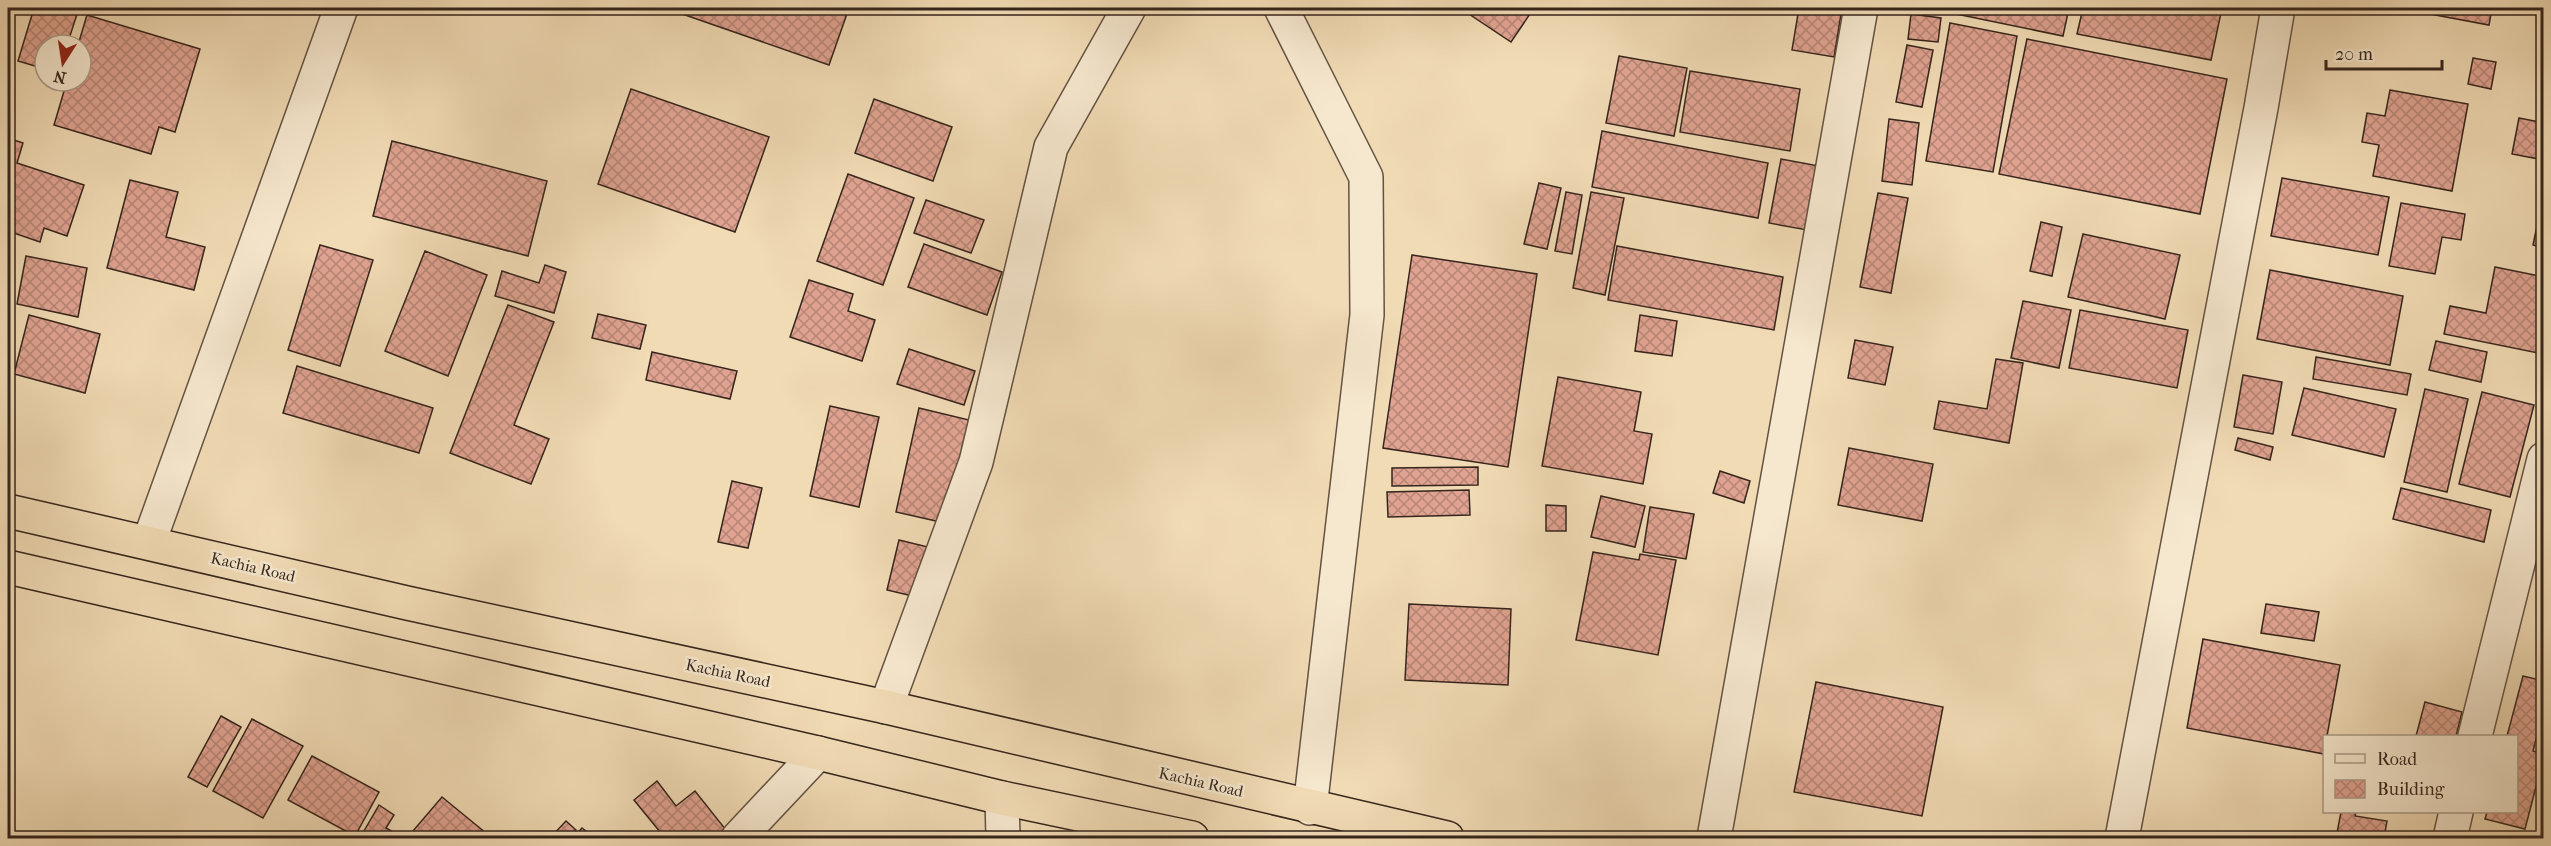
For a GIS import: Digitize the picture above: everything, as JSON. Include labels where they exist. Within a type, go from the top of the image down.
[{"type":"highway","name":"Kachia Road","points":[[8,511],[407,603],[886,707],[1310,808],[1447,838]]},
{"type":"highway","points":[[8,569],[818,753],[1002,798],[1192,838]]},
{"type":"street","points":[[149,542],[341,8]]},
{"type":"street","points":[[886,707],[976,462],[1051,147],[1130,8]]},
{"type":"street","points":[[1281,8],[1366,177],[1366,315],[1310,808]]},
{"type":"street","points":[[1714,838],[1860,8]]},
{"type":"street","points":[[2122,838],[2278,8]]},
{"type":"street","points":[[2475,735],[2544,459]]},
{"type":"street","points":[[738,838],[818,753]]},
{"type":"street","points":[[1002,798],[1003,838]]},
{"type":"street","points":[[2450,838],[2457,813]]},
{"type":"building","points":[[34,8],[79,8],[71,33],[33,33],[33,65],[18,61]]},
{"type":"building","points":[[275,8],[301,8],[299,14]]},
{"type":"building","points":[[665,8],[849,8],[829,65]]},
{"type":"building","points":[[1460,8],[1534,8],[1511,42]]},
{"type":"building","points":[[1799,8],[1842,8],[1834,57],[1792,50]]},
{"type":"building","points":[[1927,8],[2069,8],[2063,36]]},
{"type":"building","points":[[2083,8],[2222,8],[2211,60],[2077,34]]},
{"type":"building","points":[[2398,8],[2492,8],[2489,25]]},
{"type":"building","points":[[1911,14],[1941,18],[1938,42],[1908,39]]},
{"type":"building","points":[[87,15],[200,49],[175,132],[159,127],[151,154],[54,125],[63,93],[93,93],[93,33],[82,33]]},
{"type":"building","points":[[1950,23],[2017,36],[1993,172],[1926,161]]},
{"type":"building","points":[[2027,39],[2227,79],[2200,214],[1999,174]]},
{"type":"building","points":[[1907,45],[1933,50],[1922,107],[1896,102]]},
{"type":"building","points":[[1619,56],[1687,68],[1674,136],[1606,123]]},
{"type":"building","points":[[2473,58],[2496,62],[2491,89],[2468,84]]},
{"type":"building","points":[[1690,71],[1800,89],[1790,151],[1680,132]]},
{"type":"building","points":[[631,89],[769,137],[735,232],[598,184]]},
{"type":"building","points":[[2390,90],[2468,104],[2452,191],[2373,176],[2379,145],[2362,142],[2367,113],[2385,116]]},
{"type":"building","points":[[874,99],[952,127],[933,181],[855,153]]},
{"type":"building","points":[[2519,118],[2544,123],[2544,160],[2512,154]]},
{"type":"building","points":[[1889,119],[1919,123],[1912,185],[1882,181]]},
{"type":"building","points":[[1602,131],[1768,163],[1758,218],[1592,187]]},
{"type":"building","points":[[8,138],[23,143],[17,163],[84,185],[67,236],[44,228],[40,242],[8,231]]},
{"type":"building","points":[[392,141],[547,181],[528,256],[373,216]]},
{"type":"building","points":[[1781,159],[1819,166],[1807,230],[1769,223]]},
{"type":"building","points":[[848,174],[914,198],[883,285],[817,261]]},
{"type":"building","points":[[2282,178],[2389,197],[2378,255],[2271,236]]},
{"type":"building","points":[[130,180],[178,192],[166,237],[205,247],[194,290],[107,268]]},
{"type":"building","points":[[1539,183],[1561,188],[1547,249],[1524,244]]},
{"type":"building","points":[[1566,192],[1582,195],[1572,254],[1555,251]]},
{"type":"building","points":[[1591,192],[1624,198],[1605,295],[1573,288]]},
{"type":"building","points":[[2544,192],[2544,248],[2533,245]]},
{"type":"building","points":[[1878,193],[1908,198],[1891,293],[1860,287]]},
{"type":"building","points":[[926,200],[984,220],[971,253],[914,233]]},
{"type":"building","points":[[2401,203],[2465,214],[2461,240],[2442,237],[2435,274],[2389,266]]},
{"type":"building","points":[[2041,222],[2062,227],[2052,276],[2030,271]]},
{"type":"building","points":[[2083,234],[2180,255],[2165,319],[2068,297]]},
{"type":"building","points":[[924,244],[1002,272],[987,315],[908,287]]},
{"type":"building","points":[[320,245],[373,260],[340,366],[288,350]]},
{"type":"building","points":[[1617,246],[1783,277],[1774,330],[1608,300]]},
{"type":"building","points":[[425,251],[487,275],[448,376],[385,351]]},
{"type":"building","points":[[1412,255],[1537,274],[1508,467],[1383,448]]},
{"type":"building","points":[[26,256],[87,268],[78,317],[17,304]]},
{"type":"building","points":[[545,265],[566,272],[554,313],[495,296],[502,271],[539,283]]},
{"type":"building","points":[[2495,267],[2544,277],[2543,354],[2444,334],[2450,306],[2486,313]]},
{"type":"building","points":[[2270,270],[2403,296],[2390,365],[2257,339]]},
{"type":"building","points":[[809,280],[853,294],[848,311],[875,320],[862,361],[790,337]]},
{"type":"building","points":[[2023,301],[2071,310],[2059,368],[2011,358]]},
{"type":"building","points":[[508,305],[554,322],[514,425],[549,439],[531,484],[450,453]]},
{"type":"building","points":[[2080,310],[2188,330],[2177,388],[2069,368]]},
{"type":"building","points":[[598,314],[646,325],[640,349],[592,338]]},
{"type":"building","points":[[29,315],[100,334],[85,393],[14,374]]},
{"type":"building","points":[[1640,315],[1677,321],[1672,356],[1635,351]]},
{"type":"building","points":[[1855,340],[1893,347],[1885,385],[1848,378]]},
{"type":"building","points":[[2436,341],[2487,352],[2481,382],[2429,370]]},
{"type":"building","points":[[909,349],[975,371],[964,405],[897,384]]},
{"type":"building","points":[[652,352],[737,371],[730,399],[646,380]]},
{"type":"building","points":[[2316,357],[2411,374],[2407,395],[2313,379]]},
{"type":"building","points":[[1996,359],[2023,363],[2009,443],[1934,429],[1939,401],[1987,409]]},
{"type":"building","points":[[297,366],[433,408],[419,453],[283,413]]},
{"type":"building","points":[[2243,375],[2282,382],[2273,434],[2234,427]]},
{"type":"building","points":[[1558,377],[1641,392],[1634,431],[1652,434],[1643,484],[1542,466]]},
{"type":"building","points":[[2304,388],[2396,409],[2384,457],[2292,435]]},
{"type":"building","points":[[2425,389],[2468,399],[2447,492],[2404,482]]},
{"type":"building","points":[[2482,392],[2534,405],[2510,497],[2459,484]]},
{"type":"building","points":[[830,406],[879,417],[859,507],[810,496]]},
{"type":"building","points":[[919,408],[969,420],[945,523],[896,512]]},
{"type":"building","points":[[2238,438],[2273,447],[2270,460],[2235,450]]},
{"type":"building","points":[[1849,448],[1933,464],[1922,521],[1838,505]]},
{"type":"building","points":[[1478,467],[1478,485],[1392,486],[1392,468]]},
{"type":"building","points":[[1720,471],[1750,481],[1744,503],[1713,493]]},
{"type":"building","points":[[732,481],[762,488],[748,548],[718,542]]},
{"type":"building","points":[[2401,488],[2491,510],[2484,542],[2393,519]]},
{"type":"building","points":[[1469,490],[1470,515],[1388,517],[1387,492]]},
{"type":"building","points":[[1601,496],[1645,506],[1635,547],[1591,537]]},
{"type":"building","points":[[1546,505],[1566,506],[1566,531],[1546,531]]},
{"type":"building","points":[[1650,507],[1694,514],[1686,559],[1643,552]]},
{"type":"building","points":[[899,540],[932,548],[921,598],[887,590]]},
{"type":"building","points":[[1593,552],[1639,560],[1640,554],[1676,560],[1658,655],[1576,640]]},
{"type":"building","points":[[1409,604],[1511,609],[1508,685],[1405,680]]},
{"type":"building","points":[[2266,604],[2319,612],[2314,641],[2261,633]]},
{"type":"building","points":[[2203,639],[2340,665],[2327,735],[2323,735],[2323,754],[2187,728]]},
{"type":"building","points":[[2523,676],[2544,681],[2544,709],[2533,751],[2544,754],[2544,756],[2525,829],[2485,819],[2487,813],[2518,813],[2518,735],[2507,735]]},
{"type":"building","points":[[1816,682],[1943,707],[1922,816],[1794,792]]},
{"type":"building","points":[[2425,702],[2462,712],[2456,735],[2416,735]]},
{"type":"building","points":[[221,716],[241,727],[207,787],[188,777]]},
{"type":"building","points":[[252,719],[303,746],[263,818],[213,791]]},
{"type":"building","points":[[312,756],[379,792],[355,836],[288,800]]},
{"type":"building","points":[[657,781],[676,806],[695,791],[730,835],[726,838],[665,838],[634,800]]},
{"type":"building","points":[[442,797],[492,838],[407,838]]},
{"type":"building","points":[[379,805],[394,815],[386,828],[395,833],[392,838],[360,838]]},
{"type":"building","points":[[2341,813],[2356,813],[2355,816],[2387,821],[2384,838],[2336,838]]},
{"type":"building","points":[[566,821],[576,830],[569,838],[550,838]]},
{"type":"building","points":[[582,828],[595,838],[573,838]]}]
